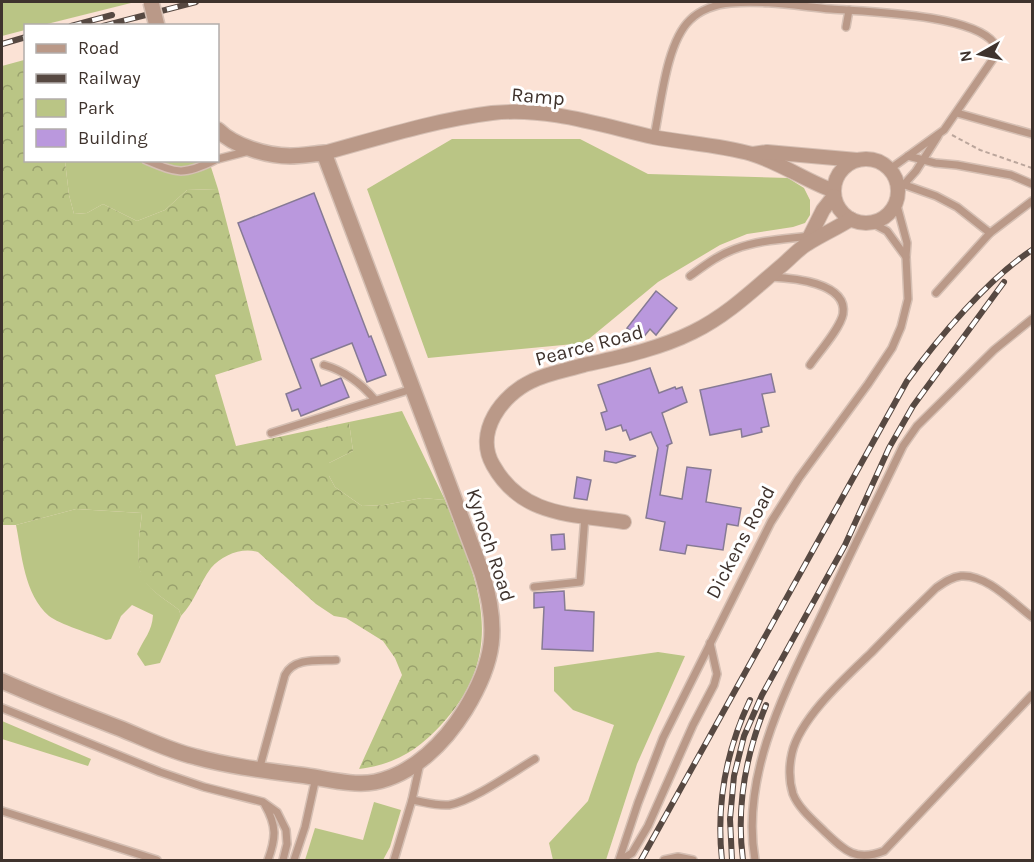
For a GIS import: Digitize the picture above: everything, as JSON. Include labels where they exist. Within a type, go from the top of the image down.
[{"type":"street","points":[[151,2],[156,24]]},
{"type":"street","name":"Ramp","points":[[324,153],[465,118],[493,113],[527,111],[751,154],[788,168],[834,194]]},
{"type":"street","points":[[219,131],[223,136],[255,150],[289,156],[324,153]]},
{"type":"street","name":"Ramp","points":[[751,154],[767,152],[858,160]]},
{"type":"street","name":"Kynoch Road","points":[[2,681],[194,757],[259,770],[344,781],[374,782],[396,775],[420,760],[446,739],[476,692],[490,656],[493,624],[490,597],[324,153]]},
{"type":"street","points":[[870,159],[880,162],[890,170],[900,193],[891,211],[882,219],[872,223],[860,223],[851,219],[837,206],[834,194],[839,173],[858,160],[870,159]]},
{"type":"street","name":"Pearce Road","points":[[808,240],[834,194]]},
{"type":"street","name":"Pearce Road","points":[[624,522],[542,508],[527,502],[513,492],[492,463],[487,441],[487,428],[494,414],[519,388],[534,380],[664,345],[693,332],[723,315],[808,240],[851,219]]},
{"type":"lane","points":[[654,137],[674,42],[691,19],[719,4],[749,2],[902,14],[967,27],[989,36],[994,43],[993,59],[900,193]]},
{"type":"lane","points":[[846,27],[849,10]]},
{"type":"lane","points":[[957,113],[1032,134]]},
{"type":"lane","points":[[890,170],[941,132]]},
{"type":"lane","points":[[219,159],[255,150]]},
{"type":"lane","points":[[908,156],[935,163],[1011,175],[1032,184]]},
{"type":"lane","points":[[151,162],[174,172],[182,172],[197,169],[212,162]]},
{"type":"lane","points":[[900,193],[936,196],[957,207],[990,233]]},
{"type":"lane","name":"Dickens Road","points":[[620,861],[638,803],[663,738],[771,522],[868,384],[892,348],[902,327],[908,299],[907,243],[900,193]]},
{"type":"lane","points":[[936,293],[990,233],[1032,201]]},
{"type":"lane","points":[[872,223],[887,231],[906,257]]},
{"type":"lane","points":[[690,276],[734,249],[751,244],[808,240]]},
{"type":"lane","points":[[768,277],[819,284],[838,297],[842,304],[844,312],[840,323],[810,365]]},
{"type":"lane","points":[[755,861],[753,812],[759,771],[769,739],[798,666],[903,446],[917,426],[994,350],[1032,319]]},
{"type":"lane","points":[[324,364],[348,375],[366,388],[375,400]]},
{"type":"lane","points":[[271,433],[412,389]]},
{"type":"lane","points":[[534,587],[580,582],[585,516]]},
{"type":"lane","points":[[1032,617],[991,586],[976,578],[961,576],[948,579],[936,588],[836,688],[807,722],[792,751],[790,778],[794,795],[805,812],[844,850],[858,857],[872,856],[884,851],[1032,695]]},
{"type":"lane","points":[[620,861],[638,845],[693,725],[714,685],[717,674],[710,643]]},
{"type":"lane","points":[[259,770],[289,667],[294,663],[336,660]]},
{"type":"lane","points":[[2,708],[160,772],[204,787],[263,802],[277,812],[286,830],[287,844],[283,861]]},
{"type":"lane","points":[[412,800],[450,805],[493,784],[534,759]]},
{"type":"lane","points":[[394,861],[412,800],[420,760]]},
{"type":"lane","points":[[294,861],[305,827],[316,777]]},
{"type":"lane","points":[[263,802],[272,818],[274,832],[274,844],[268,861]]},
{"type":"lane","points":[[2,811],[157,861]]},
{"type":"lane","points":[[664,861],[678,857],[693,861]]},
{"type":"path","points":[[941,132],[980,150],[1032,168]]},
{"type":"green space","points":[[2,2],[135,2],[47,24],[24,24],[24,30],[2,36]]},
{"type":"green space","points":[[24,60],[24,162],[65,162],[74,214],[87,213],[103,204],[137,221],[165,210],[187,190],[218,189],[262,360],[215,375],[236,446],[349,422],[353,451],[329,463],[329,476],[335,487],[362,506],[384,505],[422,498],[445,500],[468,558],[476,587],[481,615],[481,642],[475,670],[462,697],[432,734],[404,755],[383,764],[359,769],[402,675],[395,658],[383,641],[346,618],[334,616],[316,604],[258,552],[239,551],[216,563],[181,616],[179,610],[146,583],[140,572],[138,555],[142,513],[76,509],[16,525],[2,525],[2,66]]},
{"type":"green space","points":[[452,139],[580,139],[648,174],[788,178],[804,188],[810,200],[810,215],[805,223],[793,227],[747,234],[720,245],[658,282],[584,343],[428,358],[367,189]]},
{"type":"green space","points":[[65,162],[209,162],[218,189],[187,190],[165,210],[137,221],[103,204],[87,213],[74,214]]},
{"type":"green space","points":[[402,411],[445,500],[422,498],[384,505],[362,506],[335,487],[329,476],[329,463],[353,451],[349,422]]},
{"type":"green space","points":[[76,509],[142,513],[138,546],[141,572],[150,588],[179,610],[181,616],[160,663],[145,666],[137,654],[149,631],[153,615],[132,605],[121,616],[111,639],[106,640],[54,619],[34,597],[25,574],[16,525]]},
{"type":"green space","points":[[658,652],[685,656],[637,764],[606,860],[553,860],[549,843],[588,801],[614,725],[573,710],[554,691],[554,667]]},
{"type":"green space","points":[[2,721],[91,759],[88,766],[2,739]]},
{"type":"green space","points":[[374,802],[401,810],[390,847],[383,860],[305,860],[315,828],[363,840]]},
{"type":"building","points":[[314,193],[369,337],[371,336],[386,375],[367,382],[352,343],[311,359],[321,386],[341,378],[349,397],[301,416],[298,409],[292,411],[286,394],[301,388],[238,223]]},
{"type":"building","points":[[656,291],[677,308],[656,335],[650,329],[642,339],[627,328]]},
{"type":"building","points":[[650,368],[659,393],[682,387],[687,402],[662,413],[672,443],[666,446],[668,446],[660,495],[682,499],[687,467],[711,470],[706,502],[741,508],[738,526],[727,524],[723,550],[687,545],[685,554],[660,550],[665,522],[646,518],[658,448],[651,432],[630,440],[621,425],[606,430],[601,413],[607,411],[598,385]]},
{"type":"building","points":[[771,374],[775,392],[762,394],[769,426],[761,428],[762,432],[742,437],[741,429],[710,435],[700,390]]},
{"type":"building","points":[[605,451],[636,456],[616,463],[604,461]]},
{"type":"building","points":[[577,477],[591,480],[587,500],[574,498]]},
{"type":"building","points":[[564,534],[565,549],[552,550],[551,535]]},
{"type":"building","points":[[564,591],[565,610],[594,612],[593,651],[542,649],[544,607],[534,608],[534,593]]},
{"type":"railway","points":[[111,24],[196,2]]},
{"type":"railway","points":[[78,24],[112,15]]},
{"type":"railway","points":[[2,44],[24,38]]},
{"type":"railway","points":[[641,860],[907,381],[933,346],[981,293],[1032,250]]},
{"type":"railway","points":[[732,860],[730,819],[734,776],[744,736],[762,695],[845,545],[889,448],[913,406],[1004,282]]},
{"type":"railway","points":[[722,860],[720,819],[725,778],[735,739],[750,700]]},
{"type":"railway","points":[[743,860],[741,820],[744,781],[753,742],[766,705]]}]
